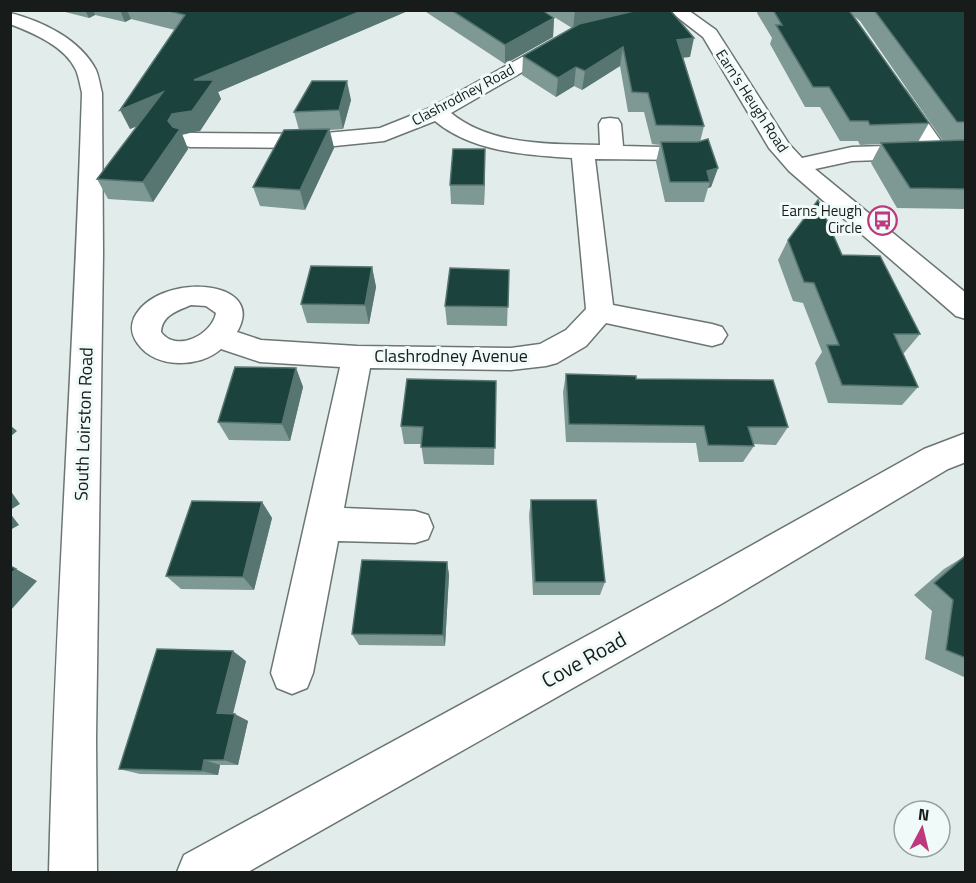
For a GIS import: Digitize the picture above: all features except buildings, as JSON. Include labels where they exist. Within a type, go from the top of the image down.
[{"type":"street","name":"Earn's Heugh Road","points":[[670,13],[710,34],[780,148],[798,166],[966,309]]},
{"type":"street","name":"South Loirston Road","points":[[10,18],[42,32],[76,55],[86,71],[93,93],[72,873]]},
{"type":"street","name":"Clashrodney Road","points":[[190,140],[237,150],[384,134],[437,112],[575,36],[552,26]]},
{"type":"street","points":[[884,74],[936,150]]},
{"type":"street","points":[[437,112],[463,131],[509,146],[583,151],[692,153]]},
{"type":"street","points":[[610,124],[612,151]]},
{"type":"street","points":[[798,166],[852,154],[966,150]]},
{"type":"street","points":[[583,151],[600,312],[712,335]]},
{"type":"street","name":"Clashrodney Avenue","points":[[218,337],[260,351],[357,357],[511,359],[546,355],[576,338],[600,312]]},
{"type":"street","name":"Clashrodney Avenue","points":[[292,673],[357,357]]},
{"type":"street","name":"Cove Road","points":[[201,873],[709,590],[936,459],[966,447]]},
{"type":"street","points":[[323,524],[415,527]]},
{"type":"place","name":"Earns Heugh Circle","points":[[883,220]]}]
